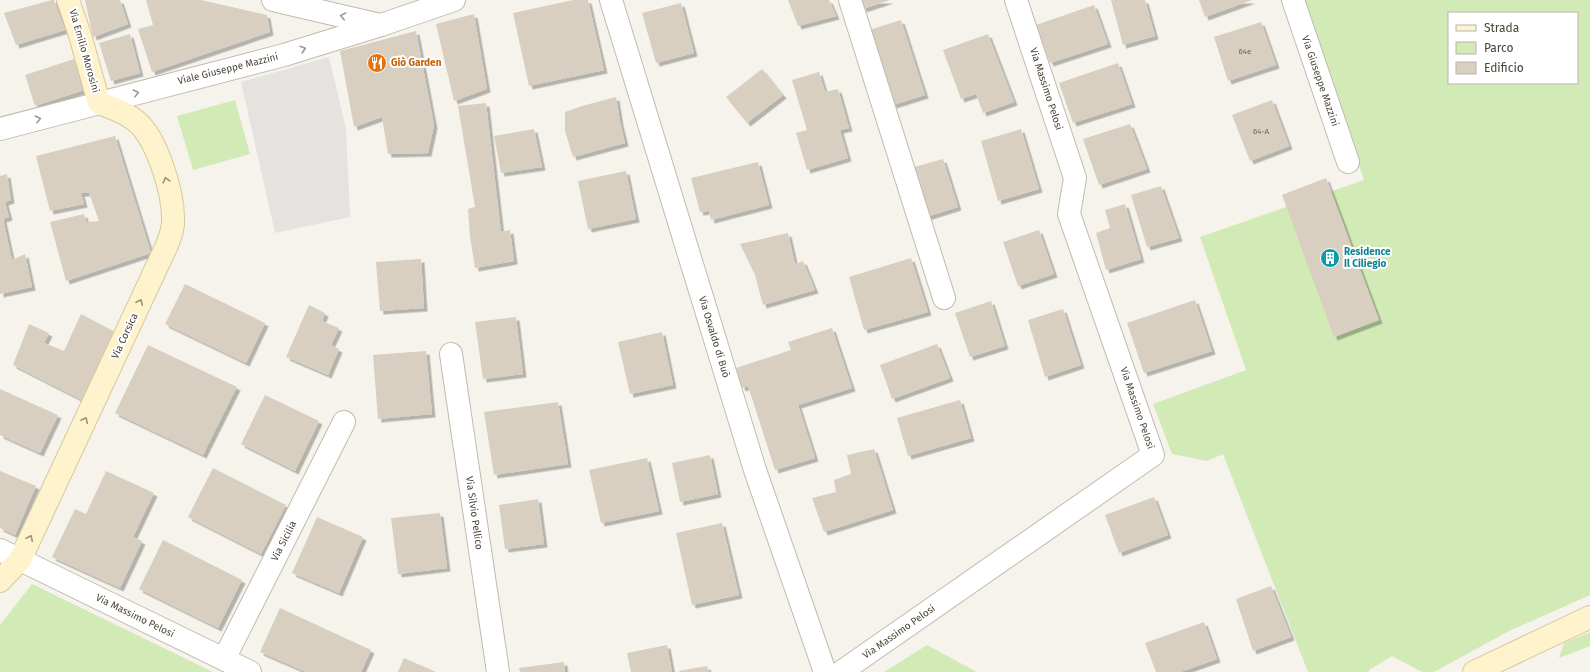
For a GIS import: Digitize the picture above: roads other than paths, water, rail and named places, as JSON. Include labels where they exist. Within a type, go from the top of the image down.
[{"type":"main road","name":"Via Emilio Morosini","points":[[68,0],[80,35],[99,102]]},
{"type":"main road","name":"Via Corsica","points":[[0,581],[20,560],[167,245],[174,219],[171,198],[161,160],[154,144],[144,129],[132,118],[125,113],[99,102]]},
{"type":"main road","points":[[1474,672],[1590,617]]},
{"type":"street","points":[[273,0],[381,25]]},
{"type":"street","name":"Viale Giuseppe Mazzini","points":[[0,129],[284,55],[381,25],[427,4],[454,0]]},
{"type":"street","name":"Via Osvaldo di Buò","points":[[611,0],[755,470],[825,672]]},
{"type":"street","points":[[850,0],[944,298]]},
{"type":"street","name":"Via Massimo Pelosi","points":[[841,672],[1153,455],[1069,214],[1075,178],[1016,0]]},
{"type":"street","name":"Via Giuseppe Mazzini","points":[[1293,0],[1348,162]]},
{"type":"street","name":"Via Silvio Pellico","points":[[451,354],[498,672]]},
{"type":"street","name":"Via Sicilia","points":[[224,659],[344,422]]},
{"type":"street","name":"Via Massimo Pelosi","points":[[0,550],[250,672]]},
{"type":"place","name":"Giò Garden","points":[[377,63]]},
{"type":"place","name":"Residence Il Ciliegio","points":[[1330,258]]}]
